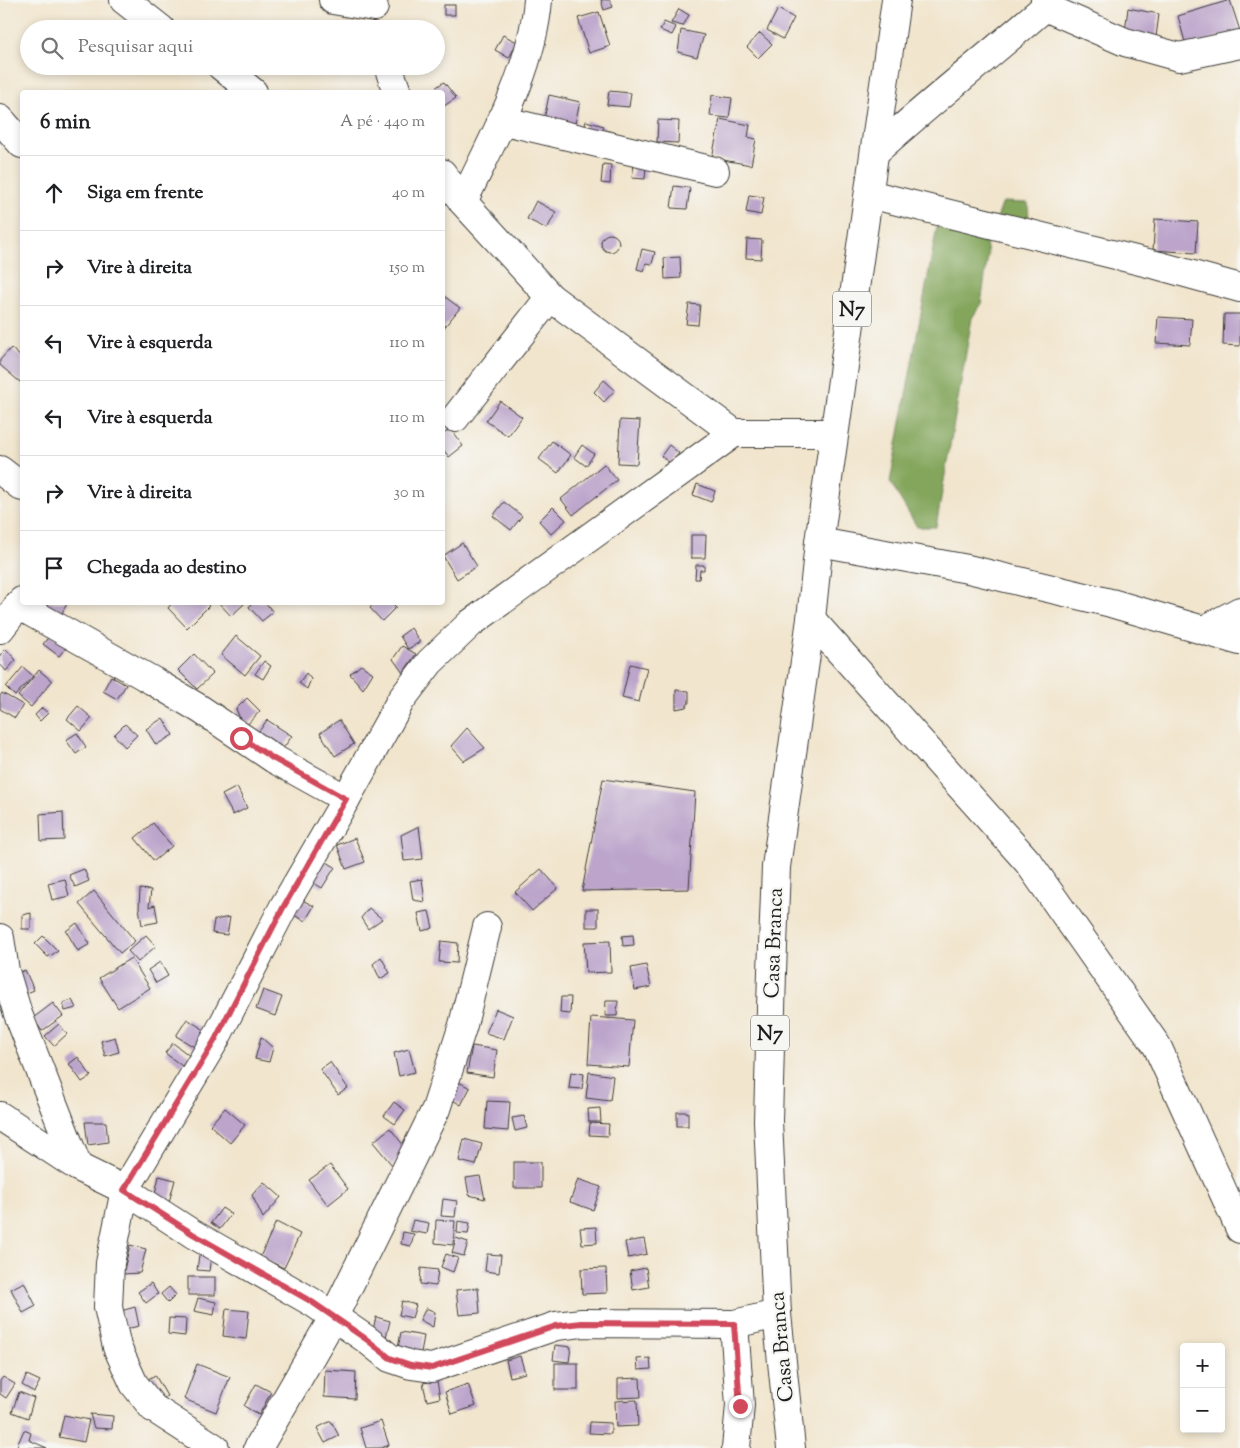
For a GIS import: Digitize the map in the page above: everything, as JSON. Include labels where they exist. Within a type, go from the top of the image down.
[{"type":"main road","points":[[124,0],[150,20]]},
{"type":"main road","points":[[333,0],[374,12]]},
{"type":"main road","points":[[538,0],[530,46],[514,91],[501,120],[451,191],[550,297],[734,433]]},
{"type":"main road","name":"N7","points":[[811,619],[819,542],[896,0]]},
{"type":"main road","points":[[875,152],[923,108],[1005,42],[1045,3],[1125,42],[1179,57],[1240,44]]},
{"type":"main road","points":[[391,75],[396,90]]},
{"type":"main road","points":[[0,119],[20,142]]},
{"type":"main road","points":[[501,120],[715,171]]},
{"type":"main road","points":[[869,194],[1160,266],[1240,288]]},
{"type":"main road","points":[[455,418],[550,297]]},
{"type":"main road","points":[[215,1448],[153,1408],[134,1384],[117,1347],[108,1307],[110,1263],[124,1190],[215,1040],[284,906],[401,700],[430,662],[471,623],[734,433],[834,433]]},
{"type":"main road","points":[[0,470],[20,485]]},
{"type":"main road","points":[[819,542],[968,569],[1111,603],[1240,641]]},
{"type":"main road","points":[[0,629],[20,603]]},
{"type":"main road","points":[[23,605],[200,709],[274,759],[346,799]]},
{"type":"main road","points":[[1204,630],[1240,611]]},
{"type":"main road","points":[[811,619],[1028,862],[1157,1046],[1240,1229]]},
{"type":"main road","name":"Casa Branca","points":[[791,1448],[777,1314],[768,1121],[776,867],[811,619]]},
{"type":"main road","points":[[258,1448],[333,1318],[436,1109],[463,1025],[487,926]]},
{"type":"main road","points":[[0,938],[5,971],[18,1014],[78,1167]]},
{"type":"main road","points":[[0,1116],[78,1167],[124,1190],[193,1234],[312,1302],[390,1358],[411,1365],[432,1368],[556,1326],[582,1323],[734,1324],[777,1314]]},
{"type":"main road","points":[[734,1324],[740,1406],[736,1448]]},
{"type":"green space","points":[[1003,202],[1028,203],[1030,235],[984,229],[988,255],[981,304],[972,318],[936,527],[917,527],[890,482],[939,216],[997,218]]},
{"type":"building","points":[[601,0],[610,0],[613,7],[604,10]]},
{"type":"building","points":[[1230,0],[1240,31],[1186,46],[1178,16]]},
{"type":"building","points":[[444,5],[455,5],[455,15],[444,15]]},
{"type":"building","points":[[1128,8],[1159,14],[1156,37],[1125,32]]},
{"type":"building","points":[[679,9],[689,15],[683,26],[671,23]]},
{"type":"building","points":[[778,9],[794,18],[783,39],[767,30]]},
{"type":"building","points":[[599,12],[610,46],[589,53],[578,18]]},
{"type":"building","points":[[664,22],[676,27],[672,35],[660,30]]},
{"type":"building","points":[[681,30],[704,35],[697,57],[678,52]]},
{"type":"building","points":[[760,33],[772,44],[758,58],[747,47]]},
{"type":"building","points":[[503,35],[517,42],[509,58],[495,50]]},
{"type":"building","points":[[444,82],[456,98],[445,105],[445,90],[432,90]]},
{"type":"building","points":[[609,91],[631,93],[629,107],[607,105]]},
{"type":"building","points":[[549,95],[580,102],[573,132],[543,125]]},
{"type":"building","points":[[712,95],[732,98],[729,118],[710,116]]},
{"type":"building","points":[[720,119],[750,125],[748,137],[756,139],[751,165],[712,158]]},
{"type":"building","points":[[658,120],[679,121],[678,143],[657,142]]},
{"type":"building","points":[[586,121],[604,126],[599,142],[582,137]]},
{"type":"building","points":[[603,164],[611,165],[610,184],[601,183]]},
{"type":"building","points":[[634,164],[646,165],[645,179],[632,178]]},
{"type":"building","points":[[674,186],[690,188],[687,209],[671,208]]},
{"type":"building","points":[[749,195],[764,197],[761,215],[746,212]]},
{"type":"building","points":[[536,201],[556,212],[547,229],[527,219]]},
{"type":"building","points":[[1155,219],[1198,222],[1196,253],[1153,250]]},
{"type":"building","points":[[606,234],[614,234],[619,239],[617,250],[606,252],[601,247],[601,239]]},
{"type":"building","points":[[747,239],[762,240],[761,259],[746,258]]},
{"type":"building","points":[[642,249],[655,252],[652,264],[646,263],[644,271],[637,269]]},
{"type":"building","points":[[680,257],[681,278],[665,279],[664,258]]},
{"type":"building","points":[[445,297],[460,308],[445,326]]},
{"type":"building","points":[[689,304],[700,305],[698,325],[686,324]]},
{"type":"building","points":[[1224,314],[1240,314],[1240,346],[1223,345]]},
{"type":"building","points":[[1158,317],[1192,319],[1190,345],[1156,343]]},
{"type":"building","points":[[11,348],[20,356],[20,382],[0,365],[0,360]]},
{"type":"building","points":[[604,380],[615,390],[604,402],[594,392]]},
{"type":"building","points":[[500,401],[522,417],[508,436],[486,421]]},
{"type":"building","points":[[620,420],[640,421],[637,464],[618,463]]},
{"type":"building","points":[[450,429],[463,446],[449,457],[445,452],[445,433]]},
{"type":"building","points":[[552,441],[571,455],[558,473],[539,459]]},
{"type":"building","points":[[582,445],[594,454],[586,466],[574,457]]},
{"type":"building","points":[[669,445],[679,453],[671,464],[661,456]]},
{"type":"building","points":[[604,464],[617,480],[573,515],[561,499]]},
{"type":"building","points":[[697,484],[715,491],[711,502],[693,495]]},
{"type":"building","points":[[504,502],[522,516],[511,530],[493,516]]},
{"type":"building","points":[[553,507],[566,520],[551,534],[539,521]]},
{"type":"building","points":[[691,535],[706,535],[705,558],[691,558]]},
{"type":"building","points":[[462,543],[477,566],[457,579],[445,559],[445,555]]},
{"type":"building","points":[[696,565],[704,565],[704,570],[700,570],[699,579],[695,579]]},
{"type":"building","points":[[44,605],[66,605],[58,620]]},
{"type":"building","points":[[170,605],[209,606],[187,628],[168,608]]},
{"type":"building","points":[[221,605],[243,605],[231,616]]},
{"type":"building","points":[[250,605],[267,605],[273,612],[262,621],[249,607]]},
{"type":"building","points":[[372,605],[394,605],[396,607],[382,621],[370,608]]},
{"type":"building","points":[[411,628],[420,642],[408,649],[400,636]]},
{"type":"building","points":[[51,634],[67,646],[59,656],[43,644]]},
{"type":"building","points":[[236,636],[260,656],[245,675],[221,655]]},
{"type":"building","points":[[402,646],[416,654],[403,673],[393,659]]},
{"type":"building","points":[[6,649],[16,660],[6,671],[0,664],[0,655]]},
{"type":"building","points":[[194,654],[213,674],[197,689],[178,670]]},
{"type":"building","points":[[264,661],[271,666],[263,679],[255,674]]},
{"type":"building","points":[[630,664],[647,668],[639,702],[622,698]]},
{"type":"building","points":[[361,665],[373,673],[363,689],[350,674]]},
{"type":"building","points":[[23,667],[33,676],[15,696],[6,687]]},
{"type":"building","points":[[39,670],[52,681],[31,707],[18,696]]},
{"type":"building","points":[[306,673],[311,679],[307,689],[299,683]]},
{"type":"building","points":[[111,676],[126,685],[117,699],[103,691]]},
{"type":"building","points":[[676,690],[689,691],[689,702],[686,707],[676,709]]},
{"type":"building","points":[[2,693],[23,705],[15,718],[0,709],[0,696]]},
{"type":"building","points":[[247,698],[260,711],[244,728],[236,709]]},
{"type":"building","points":[[78,706],[92,718],[81,731],[67,719]]},
{"type":"building","points":[[42,708],[48,713],[40,721],[35,715]]},
{"type":"building","points":[[163,718],[173,735],[156,745],[146,729]]},
{"type":"building","points":[[267,720],[292,736],[277,757],[253,740]]},
{"type":"building","points":[[339,720],[354,744],[335,756],[320,733]]},
{"type":"building","points":[[125,724],[137,735],[125,747],[114,735]]},
{"type":"building","points":[[467,728],[485,748],[464,761],[451,746]]},
{"type":"building","points":[[77,733],[86,747],[76,754],[66,740]]},
{"type":"building","points":[[603,779],[695,792],[689,889],[582,891]]},
{"type":"building","points":[[237,787],[247,808],[233,815],[222,795]]},
{"type":"building","points":[[63,812],[64,840],[41,841],[40,814]]},
{"type":"building","points":[[153,823],[172,846],[154,861],[135,838]]},
{"type":"building","points":[[419,826],[423,859],[404,861],[401,835]]},
{"type":"building","points":[[355,838],[365,862],[346,869],[337,845]]},
{"type":"building","points":[[322,859],[335,867],[322,888],[309,880]]},
{"type":"building","points":[[84,869],[89,881],[75,887],[69,875]]},
{"type":"building","points":[[541,869],[558,888],[532,911],[515,892]]},
{"type":"building","points":[[65,879],[69,896],[52,900],[48,883]]},
{"type":"building","points":[[422,879],[425,902],[413,900],[410,881]]},
{"type":"building","points":[[140,889],[151,890],[149,907],[155,905],[158,922],[142,925],[139,908]]},
{"type":"building","points":[[94,891],[135,941],[120,953],[79,904]]},
{"type":"building","points":[[302,900],[314,906],[305,921],[294,915]]},
{"type":"building","points":[[369,908],[382,919],[368,929],[361,918]]},
{"type":"building","points":[[586,909],[598,909],[598,927],[586,927]]},
{"type":"building","points":[[429,911],[433,928],[422,931],[418,913]]},
{"type":"building","points":[[31,913],[31,929],[22,929],[22,915]]},
{"type":"building","points":[[230,917],[227,935],[212,933],[214,920]]},
{"type":"building","points":[[77,923],[90,944],[78,951],[66,931]]},
{"type":"building","points":[[146,935],[156,946],[138,962],[128,951]]},
{"type":"building","points":[[633,935],[634,945],[623,946],[622,936]]},
{"type":"building","points":[[43,936],[58,951],[48,957],[35,944]]},
{"type":"building","points":[[441,941],[458,943],[457,963],[439,962]]},
{"type":"building","points":[[610,941],[611,972],[586,973],[584,942]]},
{"type":"building","points":[[381,957],[390,973],[380,979],[373,964]]},
{"type":"building","points":[[131,958],[150,988],[118,1008],[99,978]]},
{"type":"building","points":[[160,962],[168,976],[156,983],[148,970]]},
{"type":"building","points":[[646,965],[651,987],[635,990],[631,968]]},
{"type":"building","points":[[25,970],[34,990],[18,997],[14,975]]},
{"type":"building","points":[[263,990],[282,997],[275,1016],[256,1009]]},
{"type":"building","points":[[561,997],[571,997],[570,1014],[560,1013]]},
{"type":"building","points":[[72,1000],[76,1008],[65,1011],[63,1003]]},
{"type":"building","points":[[606,1001],[618,1001],[617,1016],[605,1016]]},
{"type":"building","points":[[53,1003],[63,1016],[42,1031],[33,1018]]},
{"type":"building","points":[[496,1009],[513,1016],[504,1039],[486,1033]]},
{"type":"building","points":[[591,1017],[633,1020],[629,1067],[588,1064]]},
{"type":"building","points":[[187,1019],[206,1031],[196,1048],[176,1036]]},
{"type":"building","points":[[59,1024],[67,1034],[54,1046],[45,1036]]},
{"type":"building","points":[[115,1037],[119,1052],[105,1056],[101,1041]]},
{"type":"building","points":[[261,1037],[273,1048],[269,1062],[255,1059]]},
{"type":"building","points":[[173,1043],[190,1056],[182,1066],[165,1053]]},
{"type":"building","points":[[472,1046],[497,1050],[493,1077],[467,1073]]},
{"type":"building","points":[[409,1049],[415,1072],[399,1076],[394,1053]]},
{"type":"building","points":[[78,1057],[91,1076],[82,1082],[69,1064]]},
{"type":"building","points":[[330,1062],[348,1088],[338,1095],[320,1069]]},
{"type":"building","points":[[571,1072],[584,1074],[582,1089],[569,1088]]},
{"type":"building","points":[[589,1072],[613,1076],[610,1101],[586,1098]]},
{"type":"building","points":[[455,1080],[470,1088],[461,1105],[446,1096]]},
{"type":"building","points":[[487,1101],[510,1102],[508,1131],[485,1129]]},
{"type":"building","points":[[394,1102],[405,1110],[395,1124],[384,1116]]},
{"type":"building","points":[[225,1108],[245,1125],[230,1143],[210,1125]]},
{"type":"building","points":[[600,1108],[601,1122],[589,1122],[588,1109]]},
{"type":"building","points":[[677,1112],[688,1112],[688,1126],[677,1126]]},
{"type":"building","points":[[524,1116],[527,1128],[515,1131],[512,1118]]},
{"type":"building","points":[[85,1122],[106,1122],[108,1142],[88,1145]]},
{"type":"building","points":[[590,1123],[609,1124],[608,1136],[589,1135]]},
{"type":"building","points":[[390,1128],[408,1151],[392,1165],[373,1142]]},
{"type":"building","points":[[464,1139],[482,1144],[476,1165],[459,1161]]},
{"type":"building","points":[[514,1162],[541,1162],[541,1188],[514,1188]]},
{"type":"building","points":[[330,1165],[348,1189],[328,1205],[309,1180]]},
{"type":"building","points":[[159,1176],[175,1180],[169,1202],[154,1198]]},
{"type":"building","points":[[480,1176],[485,1199],[469,1195],[466,1178]]},
{"type":"building","points":[[578,1179],[601,1187],[593,1210],[570,1202]]},
{"type":"building","points":[[264,1182],[281,1197],[263,1218],[252,1195]]},
{"type":"building","points":[[443,1199],[457,1201],[455,1217],[441,1216]]},
{"type":"building","points":[[222,1208],[231,1214],[220,1229],[211,1223]]},
{"type":"building","points":[[413,1220],[429,1223],[427,1234],[410,1231]]},
{"type":"building","points":[[436,1220],[455,1221],[453,1245],[435,1243]]},
{"type":"building","points":[[458,1221],[470,1223],[468,1234],[457,1233]]},
{"type":"building","points":[[276,1222],[300,1234],[284,1268],[260,1257]]},
{"type":"building","points":[[596,1227],[597,1243],[582,1244],[580,1228]]},
{"type":"building","points":[[403,1232],[414,1234],[411,1246],[401,1244]]},
{"type":"building","points":[[456,1238],[468,1242],[464,1256],[452,1253]]},
{"type":"building","points":[[644,1239],[647,1254],[628,1258],[625,1242]]},
{"type":"building","points":[[130,1245],[146,1249],[140,1273],[123,1274]]},
{"type":"building","points":[[446,1254],[458,1258],[453,1272],[441,1267]]},
{"type":"building","points":[[487,1254],[501,1255],[499,1273],[485,1271]]},
{"type":"building","points":[[199,1255],[211,1256],[209,1271],[197,1270]]},
{"type":"building","points":[[421,1268],[438,1270],[436,1286],[420,1284]]},
{"type":"building","points":[[606,1268],[607,1293],[582,1294],[581,1269]]},
{"type":"building","points":[[646,1268],[649,1287],[633,1290],[630,1271]]},
{"type":"building","points":[[188,1277],[215,1277],[215,1295],[188,1295]]},
{"type":"building","points":[[24,1282],[36,1306],[23,1313],[11,1289]]},
{"type":"building","points":[[151,1283],[158,1294],[146,1303],[138,1292]]},
{"type":"building","points":[[169,1287],[176,1295],[168,1303],[161,1294]]},
{"type":"building","points":[[478,1288],[480,1313],[459,1315],[456,1290]]},
{"type":"building","points":[[198,1298],[216,1302],[214,1315],[194,1311]]},
{"type":"building","points":[[402,1301],[416,1305],[412,1318],[399,1315]]},
{"type":"building","points":[[135,1307],[139,1326],[126,1329],[121,1311]]},
{"type":"building","points":[[426,1308],[435,1312],[433,1327],[420,1320]]},
{"type":"building","points":[[226,1309],[249,1311],[246,1339],[223,1336]]},
{"type":"building","points":[[376,1317],[390,1321],[386,1337],[372,1334]]},
{"type":"building","points":[[169,1318],[186,1319],[185,1336],[168,1334]]},
{"type":"building","points":[[401,1332],[424,1336],[420,1358],[397,1354]]},
{"type":"building","points":[[555,1345],[571,1347],[569,1362],[553,1360]]},
{"type":"building","points":[[520,1356],[525,1373],[510,1377],[506,1360]]},
{"type":"building","points":[[650,1358],[651,1369],[638,1370],[637,1359]]},
{"type":"building","points":[[555,1363],[578,1363],[578,1390],[555,1390]]},
{"type":"building","points":[[197,1364],[230,1377],[216,1412],[184,1399]]},
{"type":"building","points":[[325,1370],[356,1372],[355,1399],[324,1397]]},
{"type":"building","points":[[27,1375],[40,1381],[34,1392],[22,1385]]},
{"type":"building","points":[[155,1375],[167,1396],[156,1402],[145,1381]]},
{"type":"building","points":[[3,1377],[15,1384],[6,1398],[0,1394],[0,1381]]},
{"type":"building","points":[[640,1378],[641,1397],[618,1398],[618,1379]]},
{"type":"building","points":[[437,1381],[440,1398],[427,1401],[423,1383]]},
{"type":"building","points":[[256,1384],[271,1392],[259,1415],[244,1406]]},
{"type":"building","points":[[468,1384],[476,1406],[452,1414],[445,1392]]},
{"type":"building","points":[[19,1392],[34,1398],[28,1418],[12,1412]]},
{"type":"building","points":[[637,1400],[638,1426],[616,1427],[615,1401]]},
{"type":"building","points":[[90,1414],[113,1416],[112,1429],[94,1428]]},
{"type":"building","points":[[64,1415],[89,1420],[84,1442],[59,1437]]},
{"type":"building","points":[[331,1421],[339,1436],[325,1443],[317,1428]]},
{"type":"building","points":[[381,1421],[389,1445],[381,1448],[366,1448],[360,1428]]},
{"type":"building","points":[[590,1422],[611,1423],[611,1434],[589,1433]]},
{"type":"building","points":[[24,1430],[31,1433],[29,1440],[47,1448],[16,1448]]},
{"type":"route","points":[[241,738],[274,759],[346,799],[284,906],[215,1040],[124,1190],[193,1234],[312,1302],[390,1358],[411,1365],[432,1368],[556,1326],[582,1323],[734,1324],[740,1406]]}]
